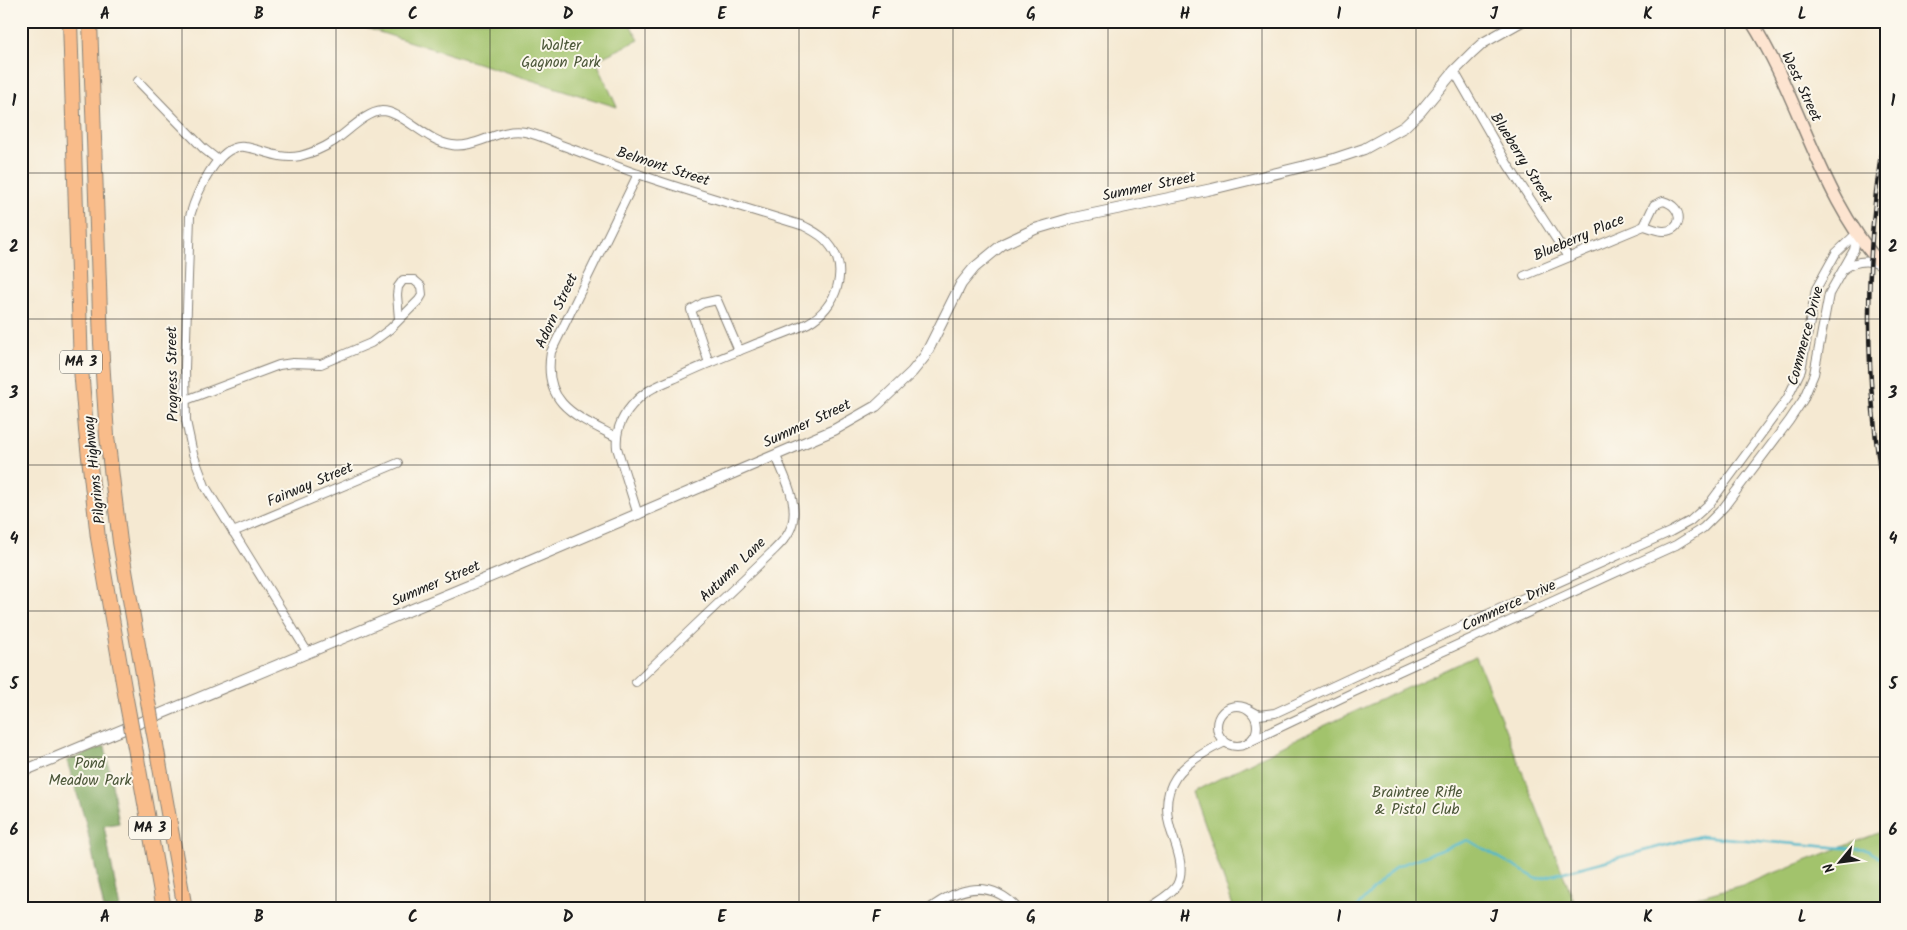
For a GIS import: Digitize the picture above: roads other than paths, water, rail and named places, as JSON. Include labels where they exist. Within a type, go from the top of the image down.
[{"type":"highway","name":"Pilgrims Highway","points":[[70,21],[81,360],[86,430],[97,530],[164,909]]},
{"type":"highway","name":"Pilgrims Highway","points":[[90,21],[106,436],[120,542],[185,909]]},
{"type":"main road","name":"West Street","points":[[1751,21],[1779,74],[1842,209],[1857,233],[1884,268]]},
{"type":"street","name":"Summer Street","points":[[21,772],[638,515],[776,456],[856,419],[893,391],[912,372],[925,356],[961,284],[974,268],[1003,244],[1035,228],[1212,189],[1334,159],[1364,149],[1404,127],[1421,111],[1454,71],[1483,43],[1522,21]]},
{"type":"street","name":"Blueberry Street","points":[[1454,71],[1508,164],[1568,257]]},
{"type":"street","points":[[138,81],[204,149],[218,160]]},
{"type":"street","name":"Belmont Street","points":[[218,160],[235,147],[244,147],[268,155],[283,157],[313,152],[330,144],[370,115],[382,111],[392,113],[427,136],[451,145],[464,145],[504,132],[526,132],[638,174],[804,226],[818,233],[829,244],[840,268],[835,296],[824,311],[809,323],[709,362],[645,394],[628,410],[617,429],[616,437]]},
{"type":"street","name":"Progress Street","points":[[218,160],[195,200],[190,216],[186,320],[186,421],[192,454],[199,473],[233,532],[308,653]]},
{"type":"street","name":"Adorn Street","points":[[616,437],[579,417],[567,408],[559,399],[550,382],[548,368],[551,352],[638,174]]},
{"type":"street","name":"Blueberry Place","points":[[1524,276],[1644,226],[1663,232],[1672,229],[1678,222],[1678,210],[1672,203],[1663,201],[1654,205],[1644,226]]},
{"type":"street","name":"Commerce Drive","points":[[1247,743],[1676,545],[1709,523],[1724,507],[1794,414],[1806,393],[1814,374],[1827,301],[1840,272],[1854,250],[1857,233]]},
{"type":"street","name":"Commerce Drive","points":[[1248,709],[1259,715],[1275,713],[1670,532],[1700,513],[1718,493],[1791,393],[1800,370],[1814,297],[1819,283],[1832,259],[1844,244],[1857,233]]},
{"type":"street","points":[[1840,272],[1851,264],[1859,262],[1874,262],[1884,268]]},
{"type":"street","points":[[186,400],[279,365],[293,363],[321,364],[371,342],[390,329],[422,295],[421,286],[414,280],[403,280],[398,287],[399,319]]},
{"type":"street","points":[[1814,297],[1827,301]]},
{"type":"street","points":[[709,362],[691,310],[703,303],[717,300],[739,351]]},
{"type":"street","points":[[1809,321],[1822,323]]},
{"type":"street","points":[[616,437],[617,448],[638,515]]},
{"type":"street","name":"Autumn Lane","points":[[636,682],[771,553],[790,531],[794,514],[793,503],[776,456]]},
{"type":"street","name":"Fairway Street","points":[[233,532],[398,463]]},
{"type":"street","points":[[1736,468],[1747,476]]},
{"type":"street","points":[[1235,706],[1248,709],[1253,714],[1257,726],[1256,733],[1247,743],[1236,746],[1225,742],[1220,737],[1217,724],[1223,711],[1235,706]]},
{"type":"street","points":[[1147,909],[1174,889],[1179,878],[1180,859],[1167,815],[1172,782],[1179,771],[1187,764],[1225,742]]},
{"type":"street","points":[[929,909],[953,894],[974,888],[1003,897],[1018,909]]},
{"type":"waterway","points":[[1355,909],[1395,867],[1468,840],[1537,879],[1700,836],[1867,850],[1886,861]]},
{"type":"railway","points":[[1886,123],[1873,219],[1869,315],[1873,411],[1878,459],[1886,506]]},
{"type":"park label","name":"Walter Gagnon Park","points":[[561,54]]},
{"type":"park label","name":"Pond Meadow Park","points":[[90,772]]},
{"type":"park label","name":"Braintree Rifle & Pistol Club","points":[[1417,802]]}]
